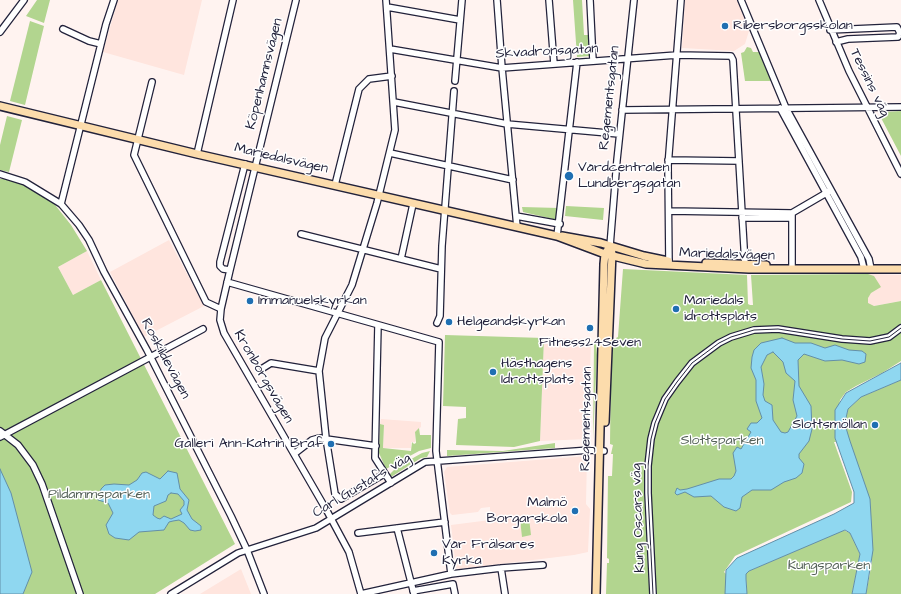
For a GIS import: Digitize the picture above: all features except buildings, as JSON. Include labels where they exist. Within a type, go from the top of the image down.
[{"type":"main road","name":"Mariedalsvägen","points":[[0,106],[197,154],[558,236],[609,255],[646,264],[745,264],[792,267]]},
{"type":"main road","name":"Mariedalsvägen","points":[[558,236],[567,236],[610,246],[669,263],[740,269],[792,267],[867,267],[901,269]]},
{"type":"main road","name":"Regementsgatan","points":[[596,594],[610,246]]},
{"type":"main road","name":"Mariedalsvägen","points":[[867,267],[901,264]]},
{"type":"main road","name":"Regementsgatan","points":[[600,594],[601,451]]},
{"type":"street","points":[[0,32],[24,0]]},
{"type":"street","points":[[61,204],[101,44],[114,0]]},
{"type":"street","points":[[197,154],[233,0]]},
{"type":"street","name":"Köpenhamnsvägen","points":[[221,309],[296,0]]},
{"type":"street","points":[[326,438],[319,371],[325,338],[350,292],[379,196],[395,130],[386,0]]},
{"type":"street","points":[[455,81],[462,0]]},
{"type":"street","points":[[497,0],[517,227]]},
{"type":"street","points":[[549,0],[554,64]]},
{"type":"street","points":[[590,0],[593,61]]},
{"type":"street","name":"Regementsgatan","points":[[610,246],[619,134],[634,0]]},
{"type":"street","points":[[669,263],[668,160],[681,0]]},
{"type":"street","points":[[741,0],[783,108],[867,267]]},
{"type":"street","name":"Tessins väg","points":[[819,0],[830,30],[867,108],[901,174]]},
{"type":"street","points":[[387,7],[460,20]]},
{"type":"street","points":[[830,30],[897,27],[901,33],[898,38],[848,38],[836,42]]},
{"type":"street","points":[[63,29],[89,41],[101,44]]},
{"type":"street","name":"Skvadronsgatan","points":[[390,49],[502,68],[677,55],[731,56],[733,60],[735,108]]},
{"type":"street","points":[[558,236],[577,62]]},
{"type":"street","points":[[335,185],[359,89],[369,79],[392,76]]},
{"type":"street","points":[[152,82],[134,155],[138,166],[206,302],[221,309]]},
{"type":"street","points":[[437,322],[440,316],[444,211],[454,91]]},
{"type":"street","points":[[394,102],[507,124],[619,134]]},
{"type":"street","points":[[622,110],[901,107]]},
{"type":"street","points":[[735,108],[745,264]]},
{"type":"street","points":[[390,152],[513,180]]},
{"type":"street","points":[[668,160],[739,161]]},
{"type":"street","points":[[230,270],[220,266],[220,262],[245,164]]},
{"type":"street","name":"Roskildevägen","points":[[0,174],[24,182],[61,204],[79,225],[151,358],[247,550],[264,594]]},
{"type":"street","points":[[669,212],[792,216],[828,192]]},
{"type":"street","points":[[401,259],[413,204]]},
{"type":"street","points":[[516,216],[560,224]]},
{"type":"street","points":[[792,216],[792,267]]},
{"type":"street","points":[[301,234],[441,269]]},
{"type":"street","points":[[227,282],[439,342],[436,446],[451,574]]},
{"type":"street","name":"Kronborgsvägen","points":[[221,309],[220,320],[224,332],[349,552],[361,594]]},
{"type":"street","points":[[378,325],[376,458],[384,474],[391,483]]},
{"type":"street","name":"Kung Oscars väg","points":[[653,594],[648,487],[651,439],[657,418],[666,399],[692,363],[719,343],[737,335],[754,330],[778,329],[842,339],[870,341],[882,340],[894,334],[901,328]]},
{"type":"street","points":[[3,436],[203,329]]},
{"type":"street","points":[[263,368],[271,363],[319,371]]},
{"type":"street","points":[[0,431],[3,436],[18,445],[33,465],[42,484],[80,594]]},
{"type":"street","points":[[294,454],[312,440],[326,438],[376,446]]},
{"type":"street","name":"Carl Gustafs väg","points":[[326,438],[335,494],[341,500],[384,474]]},
{"type":"street","name":"Carl Gustafs väg","points":[[171,594],[247,550],[316,528],[422,463],[601,451]]},
{"type":"street","points":[[358,533],[445,522]]},
{"type":"street","points":[[397,528],[413,593],[453,584],[455,594]]},
{"type":"street","points":[[361,594],[451,574],[543,565]]},
{"type":"street","points":[[502,568],[505,594]]},
{"type":"shaded area","points":[[118,0],[202,0],[184,75],[103,52]]},
{"type":"shaded area","name":"Ribersborgsskolan","points":[[685,0],[737,0],[749,31],[745,44],[734,51],[682,48]]},
{"type":"shaded area","points":[[169,240],[204,306],[144,337],[110,272]]},
{"type":"shaded area","points":[[87,251],[101,280],[73,295],[58,267]]},
{"type":"shaded area","points":[[868,274],[901,275],[901,301],[868,307]]},
{"type":"shaded area","points":[[544,338],[587,339],[591,341],[588,439],[540,441]]},
{"type":"shaded area","points":[[381,419],[421,422],[421,427],[415,432],[415,442],[411,442],[411,448],[383,448],[384,425],[380,424]]},
{"type":"shaded area","points":[[587,456],[586,504],[590,509],[588,552],[459,569],[456,568],[451,525],[490,520],[490,507],[481,508],[478,512],[452,515],[450,513],[444,472],[447,467]]},
{"type":"shaded area","points":[[241,569],[251,594],[200,594]]},
{"type":"green space","points":[[37,0],[50,0],[44,23],[26,16]]},
{"type":"green space","points":[[573,0],[582,0],[584,35],[588,35],[590,56],[577,57]]},
{"type":"green space","points":[[30,21],[44,26],[25,105],[10,101]]},
{"type":"green space","points":[[747,47],[751,48],[753,52],[760,52],[772,81],[745,81],[741,53],[744,52]]},
{"type":"green space","points":[[901,111],[901,156],[880,116],[885,112]]},
{"type":"green space","points":[[7,116],[22,120],[9,172],[0,170],[0,145]]},
{"type":"green space","name":"Pildammsparken","points":[[0,179],[12,179],[52,201],[71,225],[87,251],[58,267],[73,295],[101,280],[235,544],[155,594],[0,594]]},
{"type":"green space","points":[[566,206],[604,208],[603,220],[565,216]]},
{"type":"green space","points":[[522,207],[559,208],[557,220],[523,212]]},
{"type":"green space","name":"Slottsparken","points":[[623,269],[747,275],[748,304],[750,305],[753,305],[751,275],[868,274],[874,276],[881,287],[871,293],[868,298],[868,303],[874,306],[901,301],[901,361],[846,392],[840,400],[835,438],[836,442],[834,442],[852,492],[851,502],[735,556],[724,572],[726,574],[726,594],[606,594],[607,563],[609,563],[609,559],[607,558],[608,476],[612,476],[613,454],[611,454],[613,445],[610,444],[611,362],[613,346],[616,345],[616,338],[618,337]]},
{"type":"green space","name":"Hästhagens Idrottsplats","points":[[445,335],[544,338],[540,441],[514,447],[456,445],[458,419],[466,418],[466,407],[443,406]]},
{"type":"green space","points":[[594,344],[596,344],[597,355],[593,440]]},
{"type":"green space","points":[[901,380],[901,594],[866,594],[872,562],[846,428],[846,418],[848,409],[861,397]]},
{"type":"green space","points":[[380,424],[384,425],[383,448],[411,451],[412,442],[414,444],[416,443],[415,432],[419,428],[420,435],[431,435],[431,448],[419,451],[386,469],[379,453]]},
{"type":"green space","points":[[555,443],[555,448],[447,456],[447,450],[503,451]]},
{"type":"green space","points":[[430,451],[427,457],[421,458],[391,477],[389,475],[397,467],[422,453]]},
{"type":"green space","points":[[529,518],[531,535],[522,537],[520,519]]},
{"type":"green space","name":"Kungsparken","points":[[843,530],[850,533],[860,554],[852,594],[747,594],[746,574],[749,571]]},
{"type":"water","points":[[782,338],[795,343],[811,343],[825,348],[835,345],[849,350],[862,351],[866,354],[865,362],[859,364],[842,360],[825,361],[804,354],[798,360],[799,386],[811,406],[812,429],[809,441],[799,454],[799,458],[804,464],[802,473],[796,478],[784,482],[771,490],[752,490],[742,497],[740,508],[736,511],[724,507],[711,496],[694,497],[685,492],[677,495],[675,493],[677,488],[680,490],[687,489],[719,479],[731,479],[734,476],[736,471],[733,453],[737,447],[741,449],[751,432],[747,429],[751,423],[757,423],[762,418],[756,401],[756,380],[751,368],[754,350],[761,343]],"holes":[[[773,352],[783,362],[786,373],[795,381],[793,400],[797,416],[788,432],[785,433],[781,432],[773,420],[772,405],[765,401],[763,395],[764,384],[761,367],[767,355]]]},
{"type":"water","points":[[901,363],[901,380],[861,397],[848,409],[846,418],[846,428],[870,499],[873,550],[866,594],[852,594],[860,554],[850,533],[845,530],[749,571],[746,574],[747,594],[725,594],[726,570],[737,558],[834,514],[854,503],[854,492],[835,438],[835,410],[846,393]]},
{"type":"water","points":[[0,469],[11,493],[32,572],[23,594],[0,594]]},
{"type":"water","points":[[168,471],[177,473],[180,489],[189,500],[187,510],[192,519],[201,526],[201,530],[190,530],[179,520],[169,522],[164,530],[139,532],[129,540],[115,538],[109,534],[106,525],[113,513],[108,503],[98,500],[101,489],[105,485],[129,485],[137,480],[142,473],[146,472],[160,479]],"holes":[[[171,493],[178,494],[184,501],[184,505],[180,510],[182,514],[171,519],[164,516],[160,519],[153,515],[154,506],[166,501],[168,495]]]},
{"type":"tram line","points":[[653,594],[648,493],[648,466],[651,439],[655,423],[665,399],[692,363],[719,343],[731,337],[754,330],[778,329],[842,339],[870,341],[889,337],[901,328]]},
{"type":"place","name":"Ribersborgsskolan","points":[[725,26]]},
{"type":"place","name":"Vårdcentralen Lundbergsgatan","points":[[569,176]]},
{"type":"place","name":"Immanuelskyrkan","points":[[250,301]]},
{"type":"place","name":"Mariedals idrottsplats","points":[[676,309]]},
{"type":"place","name":"Helgeandskyrkan","points":[[449,322]]},
{"type":"place","name":"Fitness24Seven","points":[[590,328]]},
{"type":"place","name":"Hästhagens Idrottsplats","points":[[493,372]]},
{"type":"place","name":"Slottsmöllan","points":[[875,425]]},
{"type":"place","name":"Galleri Ann-Katrin Braf","points":[[331,444]]},
{"type":"place","name":"Malmö Borgarskola","points":[[575,511]]},
{"type":"place","name":"Vår Frälsares Kyrka","points":[[434,553]]}]
